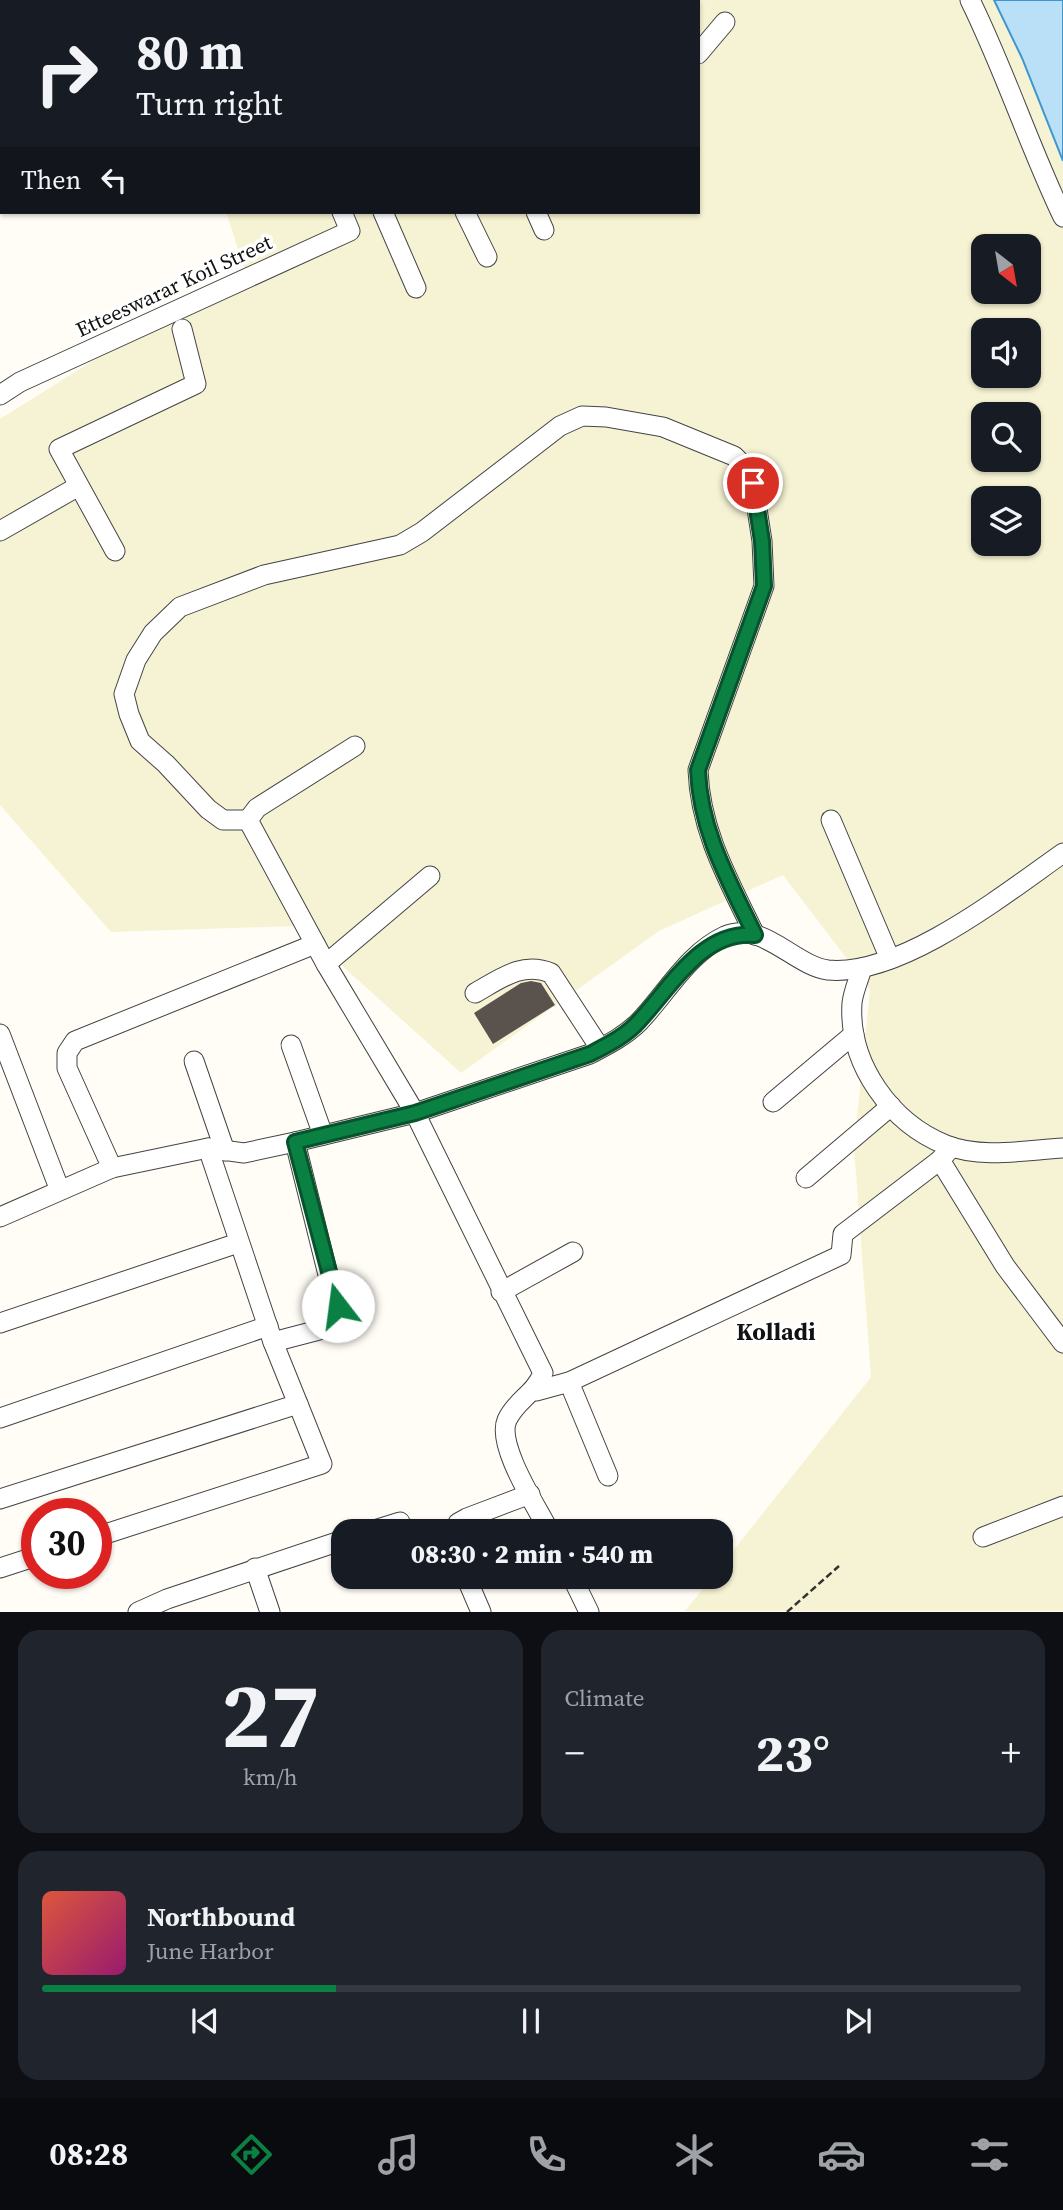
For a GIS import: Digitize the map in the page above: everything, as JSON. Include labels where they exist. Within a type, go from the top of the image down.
[{"type":"street","points":[[970,0],[1023,120],[1034,156],[1063,217]]},
{"type":"street","points":[[700,52],[726,22]]},
{"type":"street","name":"Etteeswarar Koil Street","points":[[0,394],[20,382],[350,231],[343,214]]},
{"type":"street","points":[[384,214],[416,288]]},
{"type":"street","points":[[466,214],[487,257]]},
{"type":"street","points":[[115,551],[58,449],[196,384],[182,329]]},
{"type":"street","points":[[248,820],[223,820],[208,809],[140,741],[129,714],[124,694],[136,660],[153,633],[180,607],[264,575],[400,545],[422,532],[560,426],[582,416],[606,416],[663,427],[734,456],[747,468],[753,483],[762,541],[764,586],[698,770],[699,800],[712,845],[755,935]]},
{"type":"street","points":[[0,531],[77,487]]},
{"type":"street","points":[[248,820],[257,808],[355,746]]},
{"type":"street","points":[[248,820],[326,964],[415,1113],[543,1373],[536,1391]]},
{"type":"street","points":[[831,820],[890,958]]},
{"type":"street","points":[[0,1217],[60,1188],[112,1168],[216,1149],[244,1153],[295,1142],[415,1113],[547,1070],[600,1048],[638,1023],[676,977],[704,951],[726,936],[755,935],[827,970],[862,968],[939,936],[1063,853]]},
{"type":"street","points":[[326,964],[430,876]]},
{"type":"street","points":[[112,1168],[67,1068],[67,1053],[75,1041],[315,944]]},
{"type":"street","points":[[475,993],[517,970],[539,968],[551,973],[600,1048]]},
{"type":"street","points":[[862,968],[852,1003],[855,1034],[868,1077],[891,1105],[946,1154],[1006,1266],[1063,1343]]},
{"type":"street","points":[[0,1034],[60,1188]]},
{"type":"street","points":[[773,1102],[855,1034]]},
{"type":"street","points":[[291,1045],[323,1135]]},
{"type":"street","points":[[112,1531],[322,1464],[270,1334],[238,1243],[194,1061]]},
{"type":"street","points":[[806,1178],[891,1105]]},
{"type":"street","points":[[0,1418],[270,1334],[319,1330],[338,1315],[295,1142]]},
{"type":"street","points":[[543,1519],[505,1443],[505,1424],[516,1405],[536,1391],[569,1382],[841,1255],[843,1234],[946,1154],[1063,1148]]},
{"type":"street","points":[[0,1323],[238,1243]]},
{"type":"street","points":[[501,1292],[573,1252]]},
{"type":"street","points":[[569,1382],[608,1476]]},
{"type":"street","points":[[0,1499],[298,1405]]},
{"type":"street","points":[[465,1519],[530,1494]]},
{"type":"street","points":[[983,1536],[1063,1506]]},
{"type":"street","points":[[138,1612],[255,1568],[331,1544]]},
{"type":"street","points":[[0,1568],[21,1561]]},
{"type":"street","points":[[255,1568],[270,1612]]},
{"type":"street","points":[[471,1589],[481,1612]]},
{"type":"street","points":[[578,1589],[589,1612]]},
{"type":"path","points":[[787,1612],[839,1566]]},
{"type":"shaded area","points":[[700,0],[1063,0],[1063,1611],[685,1611],[702,1589],[733,1589],[733,1551],[871,1377],[854,1147],[870,989],[783,875],[659,931],[461,1073],[298,926],[111,932],[0,805],[0,419],[171,312],[247,277],[227,214],[700,214]]},
{"type":"water","points":[[994,0],[1063,0],[1063,161],[1022,58]]},
{"type":"building","points":[[521,983],[541,983],[555,1005],[493,1044],[474,1013]]},
{"type":"district","name":"Kolladi","points":[[776,1332]]},
{"type":"route","points":[[338,1306],[295,1142],[415,1113],[590,1054],[615,1041],[638,1023],[676,977],[704,951],[726,936],[740,933],[755,935],[712,845],[699,800],[698,770],[764,586],[762,541],[753,483]]}]
